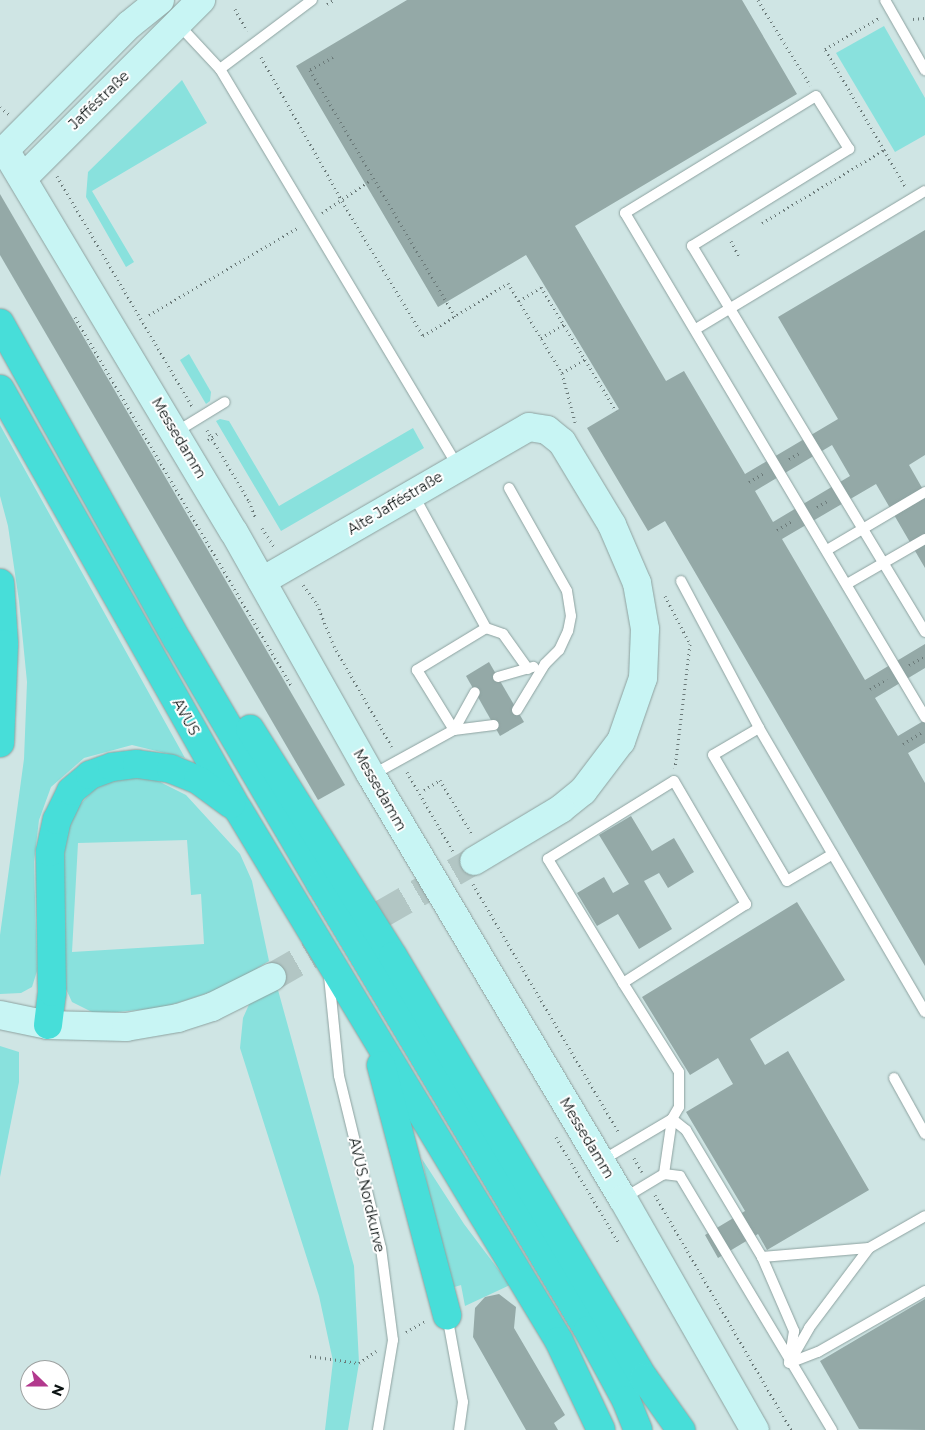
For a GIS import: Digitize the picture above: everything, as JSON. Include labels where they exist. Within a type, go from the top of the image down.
[{"type":"highway","points":[[0,323],[178,641],[399,1017],[588,1330],[626,1400],[638,1430]]},
{"type":"highway","name":"AVUS","points":[[0,389],[238,809],[376,1042],[559,1341],[601,1430]]},
{"type":"highway","points":[[0,583],[4,644],[0,743]]},
{"type":"highway","points":[[178,641],[224,686],[393,956],[644,1378],[681,1430]]},
{"type":"highway","points":[[48,1026],[52,992],[50,852],[57,820],[71,791],[90,775],[112,768],[137,764],[171,769],[198,780],[238,809]]},
{"type":"highway","points":[[376,1042],[447,1315]]},
{"type":"highway","points":[[644,1378],[664,1430]]},
{"type":"main road","name":"Jafféstraße","points":[[23,178],[201,0]]},
{"type":"main road","points":[[158,2],[178,23]]},
{"type":"main road","name":"Messedamm","points":[[158,2],[122,32],[5,150],[175,432],[262,581],[371,775],[623,1199],[755,1430]]},
{"type":"main road","name":"Alte Jafféstraße","points":[[262,581],[458,466],[529,427],[547,430],[562,442],[623,548],[642,607],[646,645],[643,678],[629,725],[600,773],[561,809],[473,848]]},
{"type":"main road","points":[[0,1015],[48,1026],[126,1027],[178,1018],[242,994],[272,977]]},
{"type":"lane","points":[[220,69],[312,0]]},
{"type":"lane","points":[[885,0],[925,70]]},
{"type":"lane","points":[[178,23],[220,69],[458,466]]},
{"type":"lane","points":[[925,632],[864,527],[692,246],[849,150],[816,96],[625,213],[696,329],[925,717]]},
{"type":"lane","points":[[696,329],[925,191]]},
{"type":"lane","points":[[175,432],[225,402]]},
{"type":"lane","points":[[509,488],[567,591],[571,616],[568,631],[559,650],[544,664],[517,710]]},
{"type":"lane","points":[[827,550],[925,492]]},
{"type":"lane","points":[[412,494],[436,548],[486,628],[503,634],[528,669]]},
{"type":"lane","points":[[847,584],[925,538]]},
{"type":"lane","points":[[681,581],[759,728],[925,1012]]},
{"type":"lane","points":[[454,730],[417,670],[486,628]]},
{"type":"lane","points":[[498,677],[544,664]]},
{"type":"lane","points":[[454,730],[474,692]]},
{"type":"lane","points":[[371,775],[412,751],[454,730],[494,725]]},
{"type":"lane","points":[[759,728],[713,755],[762,839],[787,881],[833,854]]},
{"type":"lane","points":[[623,983],[746,904],[674,781],[548,858],[623,983],[679,1072],[679,1107],[672,1119],[664,1174]]},
{"type":"lane","name":"AVUS Nordkurve","points":[[327,960],[340,1076],[381,1248],[393,1340],[378,1430]]},
{"type":"lane","points":[[894,1078],[925,1134]]},
{"type":"lane","points":[[600,1161],[672,1119]]},
{"type":"lane","points":[[672,1119],[686,1130],[762,1257],[794,1331],[789,1363]]},
{"type":"lane","points":[[623,1199],[664,1174],[680,1176],[789,1363],[832,1430]]},
{"type":"lane","points":[[789,1363],[808,1328],[869,1248],[925,1216]]},
{"type":"lane","points":[[762,1257],[869,1248]]},
{"type":"lane","points":[[789,1363],[818,1352],[925,1291]]},
{"type":"lane","points":[[447,1315],[463,1402],[459,1430]]},
{"type":"path","points":[[758,0],[805,77]]},
{"type":"path","points":[[235,9],[342,201],[423,336],[508,283],[562,373],[576,424]]},
{"type":"path","points":[[832,45],[879,18]]},
{"type":"path","points":[[333,57],[310,70],[372,179],[455,316]]},
{"type":"path","points":[[884,150],[913,199]]},
{"type":"path","points":[[149,315],[342,201],[372,179]]},
{"type":"path","points":[[68,194],[212,437],[249,501],[259,524]]},
{"type":"path","points":[[519,301],[541,287],[616,411]]},
{"type":"path","points":[[541,338],[564,324]]},
{"type":"path","points":[[562,373],[585,359]]},
{"type":"path","points":[[208,440],[217,434]]},
{"type":"path","points":[[176,496],[181,494]]},
{"type":"path","points":[[903,744],[925,731]]},
{"type":"path","points":[[424,790],[440,780],[473,848]]},
{"type":"path","points":[[633,1158],[791,1430]]},
{"type":"path","points":[[310,1356],[359,1363]]},
{"type":"shaded area","points":[[884,26],[925,98],[925,135],[895,152],[836,53]]},
{"type":"shaded area","points":[[182,80],[207,123],[92,191],[134,262],[126,267],[86,197],[88,172]]},
{"type":"shaded area","points":[[189,354],[211,392],[210,401],[206,404],[180,360]]},
{"type":"shaded area","points":[[220,419],[229,421],[279,506],[413,428],[424,448],[281,531],[216,421]]},
{"type":"shaded area","points":[[0,425],[185,758],[132,745],[84,758],[51,787],[39,820],[34,862],[37,971],[32,987],[21,993],[0,994],[0,935],[24,759],[27,682],[19,601],[8,526],[0,496]]},
{"type":"shaded area","points":[[125,777],[150,777],[186,795],[240,854],[252,881],[269,961],[228,986],[160,1008],[96,1014],[72,1002],[60,976],[59,849],[75,810],[98,785]],"holes":[[[187,840],[191,895],[201,894],[204,944],[72,952],[78,843]]]},
{"type":"shaded area","points":[[278,990],[354,1266],[359,1363],[348,1430],[325,1430],[333,1361],[319,1296],[240,1048],[243,1018],[251,1000]]},
{"type":"shaded area","points":[[0,1046],[19,1052],[19,1082],[0,1177]]},
{"type":"shaded area","points":[[422,1159],[464,1224],[510,1285],[465,1306],[461,1285],[448,1289]]},
{"type":"building","points":[[407,0],[742,0],[797,94],[575,226],[666,381],[684,371],[745,474],[838,419],[778,317],[925,230],[925,455],[909,465],[925,493],[925,568],[876,484],[782,539],[865,680],[925,644],[925,668],[875,698],[898,736],[925,720],[925,743],[908,753],[925,783],[925,966],[665,521],[648,531],[587,428],[619,409],[526,255],[438,307],[296,66]],"holes":[[[832,445],[850,476],[773,522],[755,491]]]},
{"type":"building","points":[[0,194],[345,785],[318,800],[0,255]]},
{"type":"building","points":[[489,662],[524,722],[500,736],[466,676]]},
{"type":"building","points":[[631,816],[652,851],[674,838],[694,872],[668,888],[659,873],[644,881],[672,929],[639,949],[618,914],[597,926],[577,893],[604,877],[613,893],[629,884],[599,835]]},
{"type":"building","points":[[797,902],[845,980],[750,1039],[765,1065],[788,1051],[869,1190],[767,1250],[758,1234],[718,1258],[705,1235],[745,1211],[686,1112],[733,1084],[718,1058],[690,1075],[642,997]]},
{"type":"building","points":[[499,1294],[516,1307],[514,1328],[565,1415],[554,1423],[558,1430],[526,1430],[473,1337],[475,1308],[485,1297]]},
{"type":"building","points":[[925,1299],[925,1430],[859,1429],[820,1361]]},
{"type":"tunnel","points":[[272,977],[474,861]]}]
